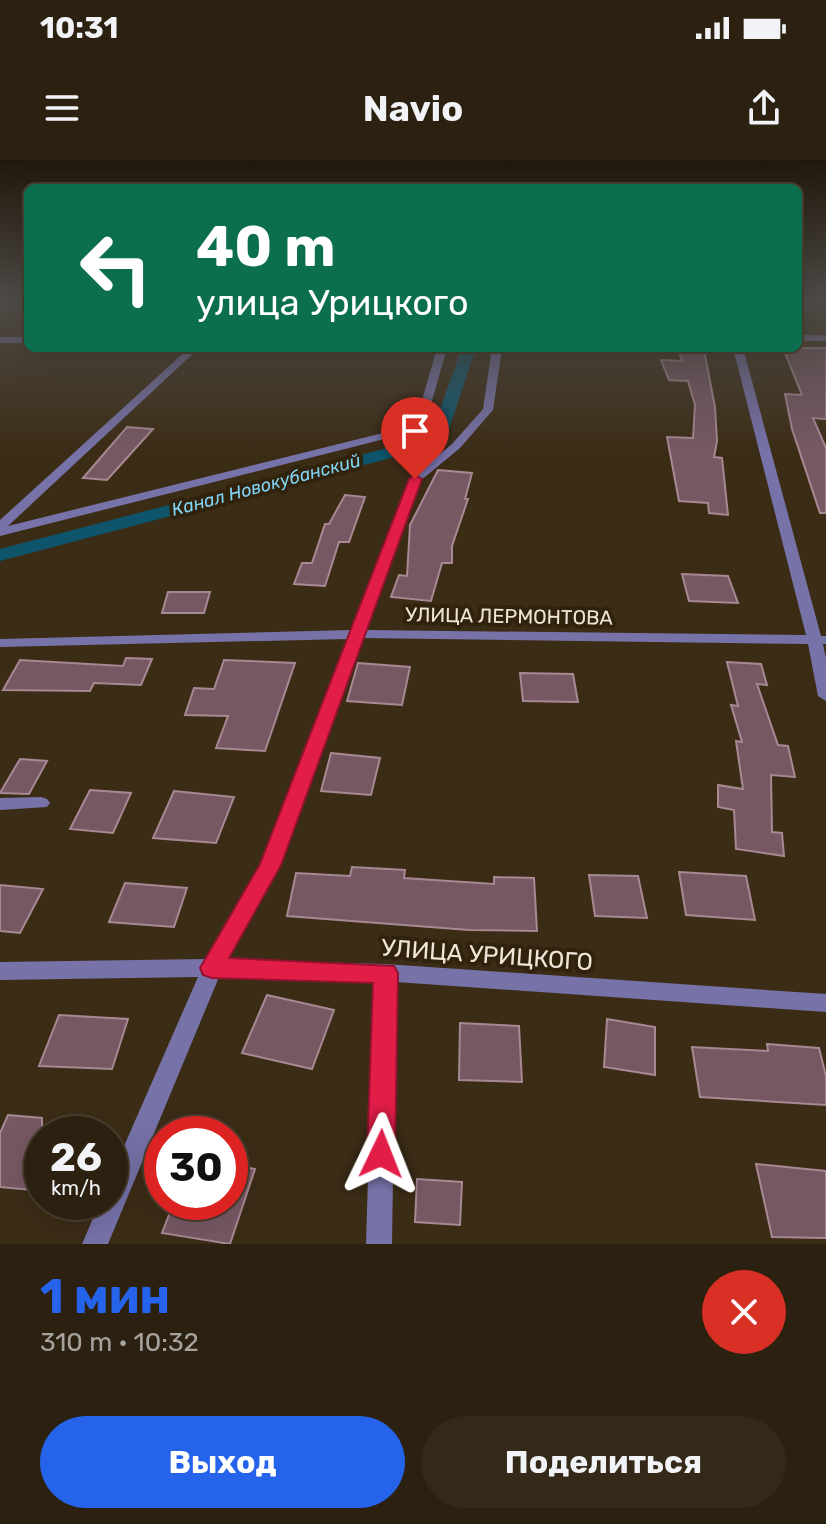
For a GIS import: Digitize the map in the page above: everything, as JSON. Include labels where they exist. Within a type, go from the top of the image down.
[{"type":"street","points":[[0,529],[190,352]]},
{"type":"street","points":[[0,529],[420,427],[441,352]]},
{"type":"street","points":[[95,1244],[212,968],[270,865],[415,479],[456,446],[488,410],[496,352]]},
{"type":"street","points":[[739,352],[820,640],[826,696]]},
{"type":"street","name":"УЛИЦА ЛЕРМОНТОВА","points":[[0,643],[359,634],[820,640]]},
{"type":"street","points":[[0,804],[41,803]]},
{"type":"street","name":"УЛИЦА УРИЦКОГО","points":[[0,971],[212,968],[385,973],[826,1003]]},
{"type":"street","points":[[379,1244],[385,973]]},
{"type":"building","points":[[826,351],[826,419],[813,418],[826,448],[826,513],[820,513],[792,429],[785,394],[802,395],[785,352]]},
{"type":"building","points":[[679,352],[704,352],[715,407],[717,441],[714,457],[722,458],[728,515],[709,513],[708,503],[679,501],[667,437],[693,438],[695,405],[688,381],[669,380],[661,360],[682,361]]},
{"type":"building","points":[[127,427],[153,429],[107,480],[83,478]]},
{"type":"building","points":[[438,470],[472,473],[465,499],[468,499],[452,546],[452,563],[442,563],[431,601],[391,597],[399,575],[407,576],[410,525]]},
{"type":"building","points":[[345,495],[365,497],[349,542],[339,542],[325,586],[294,584],[302,563],[312,563],[325,524],[329,524]]},
{"type":"building","points":[[682,574],[728,576],[738,603],[689,601]]},
{"type":"building","points":[[168,592],[210,592],[204,613],[162,613]]},
{"type":"building","points":[[126,658],[152,659],[141,685],[94,683],[90,691],[3,690],[20,660],[123,666]]},
{"type":"building","points":[[224,660],[295,663],[265,751],[216,748],[228,716],[185,715],[194,688],[214,689]]},
{"type":"building","points":[[727,662],[761,664],[767,685],[757,684],[778,745],[788,746],[795,777],[771,775],[772,832],[782,833],[784,856],[736,849],[734,810],[718,807],[718,785],[743,789],[736,741],[742,742],[731,705],[738,706]]},
{"type":"building","points":[[358,663],[410,667],[402,705],[347,701]]},
{"type":"building","points":[[520,673],[573,674],[578,702],[523,701]]},
{"type":"building","points":[[331,753],[380,758],[371,795],[321,791]]},
{"type":"building","points":[[20,759],[47,761],[29,794],[0,793]]},
{"type":"building","points":[[90,790],[131,793],[113,833],[70,829]]},
{"type":"building","points":[[174,791],[234,797],[216,843],[153,838]]},
{"type":"building","points":[[352,867],[405,870],[404,878],[494,884],[494,877],[534,878],[537,931],[469,930],[287,916],[296,873],[350,876]]},
{"type":"building","points":[[679,872],[746,876],[755,920],[686,915]]},
{"type":"building","points":[[589,875],[638,876],[647,918],[595,916]]},
{"type":"building","points":[[125,883],[187,888],[174,927],[109,922]]},
{"type":"building","points":[[0,885],[43,889],[20,933],[0,931]]},
{"type":"building","points":[[267,995],[334,1010],[312,1069],[242,1053]]},
{"type":"building","points":[[59,1015],[128,1019],[112,1069],[39,1066]]},
{"type":"building","points":[[607,1019],[655,1027],[655,1075],[604,1067]]},
{"type":"building","points":[[460,1023],[519,1026],[522,1082],[459,1080]]},
{"type":"building","points":[[767,1044],[819,1048],[826,1076],[826,1105],[700,1097],[692,1047],[768,1051]]},
{"type":"building","points":[[8,1115],[24,1116],[24,1189],[0,1187],[0,1133]]},
{"type":"building","points":[[756,1164],[826,1171],[826,1238],[772,1237]]},
{"type":"building","points":[[248,1168],[255,1169],[248,1190]]},
{"type":"building","points":[[417,1179],[462,1182],[460,1225],[415,1222]]},
{"type":"building","points":[[167,1220],[238,1220],[230,1244],[162,1233]]},
{"type":"waterway","name":"Канал Новокубанский","points":[[0,555],[438,440],[468,352]]},
{"type":"route","points":[[381,1154],[385,973],[212,968],[270,865],[415,479]]}]
